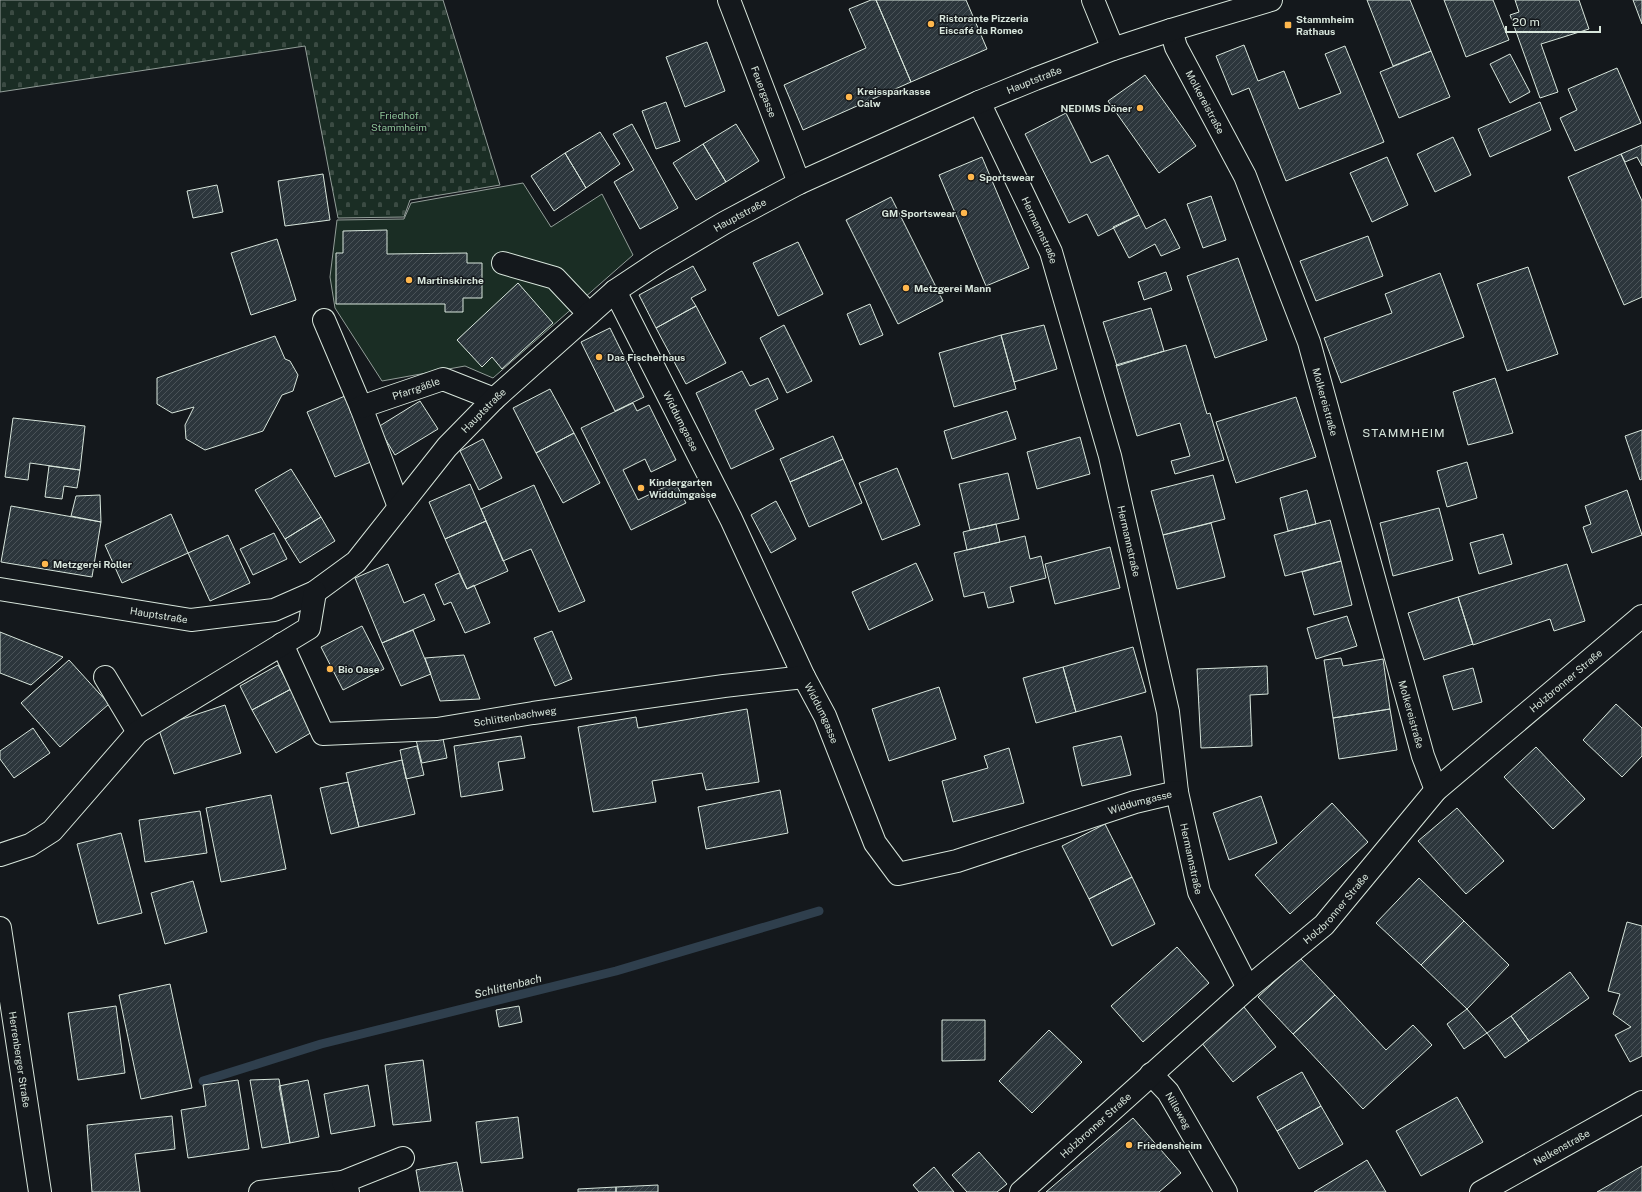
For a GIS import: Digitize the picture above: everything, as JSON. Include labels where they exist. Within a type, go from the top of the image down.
[{"type":"street","name":"Feuergasse","points":[[729,0],[799,183]]},
{"type":"street","points":[[1093,0],[1113,50]]},
{"type":"street","name":"Hauptstraße","points":[[0,589],[190,620],[274,610],[315,592],[356,562],[447,447],[494,399],[615,291],[667,257],[724,223],[799,183],[978,102],[1113,50],[1171,30],[1271,0]]},
{"type":"street","name":"Molkereistraße","points":[[1171,30],[1176,47],[1245,176],[1309,342],[1423,756],[1436,790]]},
{"type":"street","name":"Hermannstraße","points":[[978,102],[1051,252],[1110,456],[1168,712],[1178,792],[1199,892],[1248,988]]},
{"type":"street","points":[[503,263],[555,278],[589,314]]},
{"type":"street","name":"Widdumgasse","points":[[615,291],[731,519],[804,677],[825,716],[875,843],[898,874],[957,861],[1135,802],[1178,792]]},
{"type":"street","points":[[324,320],[361,407],[400,507]]},
{"type":"street","name":"Pfarrgäßle","points":[[361,407],[443,379],[494,399]]},
{"type":"street","points":[[0,855],[30,845],[52,831],[138,732],[309,628],[315,592]]},
{"type":"street","name":"Holzbronner Straße","points":[[1021,1192],[1248,988],[1324,925],[1436,790],[1642,616]]},
{"type":"street","name":"Schlittenbachweg","points":[[282,644],[323,734],[437,729],[541,712],[804,677]]},
{"type":"street","points":[[105,677],[138,732]]},
{"type":"street","name":"Herrenberger Straße","points":[[0,928],[40,1192]]},
{"type":"street","name":"Nilleweg","points":[[1151,1074],[1168,1092],[1226,1192]]},
{"type":"street","name":"Nelkenstraße","points":[[1481,1192],[1642,1102]]},
{"type":"street","points":[[260,1192],[345,1187],[403,1158]]},
{"type":"green space","name":"Friedhof Stammheim","points":[[0,0],[443,0],[500,185],[410,200],[404,217],[338,218],[305,46],[0,92]]},
{"type":"green space","points":[[523,183],[551,227],[602,194],[633,255],[493,378],[465,366],[382,381],[335,308],[330,277],[337,220],[404,219],[411,203]]},
{"type":"building","points":[[871,0],[876,0],[911,82],[803,130],[784,85],[866,48],[849,9]]},
{"type":"building","name":"Ristorante Pizzeria Eiscafé da Romeo","points":[[876,0],[966,0],[987,49],[911,82]]},
{"type":"building","points":[[1367,0],[1410,0],[1431,51],[1393,66]]},
{"type":"building","points":[[1444,0],[1493,0],[1509,40],[1466,57]]},
{"type":"building","points":[[1515,0],[1579,0],[1589,29],[1541,44],[1558,92],[1540,98],[1510,15],[1519,12]]},
{"type":"building","points":[[1633,0],[1642,0],[1642,24]]},
{"type":"building","points":[[707,42],[725,91],[685,107],[666,57]]},
{"type":"building","points":[[1244,45],[1258,81],[1284,71],[1299,109],[1341,93],[1325,54],[1345,46],[1384,142],[1286,181],[1249,88],[1232,95],[1216,56]]},
{"type":"building","points":[[1431,51],[1450,97],[1399,118],[1380,72]]},
{"type":"building","points":[[1510,54],[1530,92],[1510,103],[1490,64]]},
{"type":"building","points":[[1617,68],[1641,123],[1575,151],[1560,118],[1577,110],[1568,89]]},
{"type":"building","points":[[1145,75],[1196,146],[1159,173],[1108,101]]},
{"type":"building","points":[[666,102],[680,141],[656,149],[642,111]]},
{"type":"building","points":[[1540,102],[1551,130],[1490,157],[1478,129]]},
{"type":"building","points":[[1066,113],[1091,163],[1108,155],[1139,215],[1098,236],[1087,214],[1069,223],[1025,134]]},
{"type":"building","points":[[632,124],[678,208],[640,229],[614,182],[634,170],[613,134]]},
{"type":"building","points":[[736,124],[759,161],[726,182],[703,144]]},
{"type":"building","points":[[600,132],[620,164],[586,188],[565,153]]},
{"type":"building","points":[[1453,137],[1471,175],[1435,192],[1417,154]]},
{"type":"building","points":[[703,144],[726,182],[696,200],[673,163]]},
{"type":"building","points":[[1642,145],[1642,166],[1637,157],[1625,162],[1621,154]]},
{"type":"building","points":[[565,153],[586,188],[554,211],[531,176]]},
{"type":"building","points":[[1621,154],[1642,201],[1642,297],[1624,305],[1568,177]]},
{"type":"building","points":[[982,157],[1029,268],[986,286],[939,175]]},
{"type":"building","points":[[1387,157],[1408,205],[1372,222],[1350,173]]},
{"type":"building","points":[[323,174],[330,220],[285,226],[278,181]]},
{"type":"building","points":[[217,185],[223,212],[193,218],[187,191]]},
{"type":"building","points":[[1211,196],[1226,240],[1203,248],[1187,204]]},
{"type":"building","points":[[891,197],[943,301],[898,324],[846,220]]},
{"type":"building","points":[[1139,215],[1146,229],[1165,219],[1180,248],[1161,256],[1155,244],[1129,258],[1113,227]]},
{"type":"building","name":"Martinskirche","points":[[387,230],[387,254],[467,253],[467,263],[482,263],[482,298],[463,298],[463,312],[445,312],[445,304],[336,304],[336,253],[343,253],[343,231]]},
{"type":"building","points":[[1368,236],[1383,276],[1316,301],[1300,261]]},
{"type":"building","points":[[277,239],[296,300],[251,315],[231,253]]},
{"type":"building","points":[[798,242],[823,294],[778,316],[753,263]]},
{"type":"building","points":[[1238,258],[1267,340],[1215,358],[1187,276]]},
{"type":"building","points":[[693,266],[706,290],[691,298],[696,306],[656,328],[639,295]]},
{"type":"building","points":[[1528,267],[1558,354],[1507,371],[1477,284]]},
{"type":"building","points":[[1166,272],[1172,290],[1144,300],[1138,282]]},
{"type":"building","points":[[1440,273],[1464,337],[1341,383],[1324,338],[1392,313],[1385,294]]},
{"type":"building","points":[[518,283],[553,323],[502,369],[492,357],[482,367],[457,340]]},
{"type":"building","points":[[870,304],[883,335],[860,345],[847,314]]},
{"type":"building","points":[[696,306],[726,363],[686,384],[656,328]]},
{"type":"building","points":[[1151,308],[1164,351],[1117,366],[1103,322]]},
{"type":"building","points":[[784,325],[812,381],[787,393],[760,338]]},
{"type":"building","points":[[1044,325],[1057,369],[1014,382],[1001,335]]},
{"type":"building","points":[[610,328],[644,397],[615,411],[581,342]]},
{"type":"building","points":[[1001,335],[1016,389],[954,407],[939,353]]},
{"type":"building","points":[[275,336],[285,359],[290,361],[298,375],[293,391],[282,395],[263,431],[205,450],[186,439],[185,425],[194,407],[172,413],[157,404],[157,378]]},
{"type":"building","points":[[1186,345],[1207,414],[1210,413],[1224,460],[1175,474],[1171,461],[1190,456],[1180,423],[1137,436],[1116,365]]},
{"type":"building","points":[[742,371],[750,386],[768,378],[778,399],[755,410],[774,449],[731,469],[696,393]]},
{"type":"building","points":[[1495,378],[1513,433],[1468,445],[1453,392]]},
{"type":"building","points":[[550,389],[574,433],[536,453],[513,408]]},
{"type":"building","points":[[345,396],[373,461],[335,477],[307,412]]},
{"type":"building","points":[[1296,397],[1316,457],[1236,483],[1216,422]]},
{"type":"building","points":[[420,401],[438,429],[395,455],[378,427]]},
{"type":"building","points":[[633,403],[637,411],[649,405],[676,460],[651,472],[645,459],[623,470],[638,500],[675,482],[686,503],[631,530],[581,428]]},
{"type":"building","points":[[1007,411],[1016,439],[952,459],[944,431]]},
{"type":"building","points":[[13,418],[85,426],[80,470],[30,463],[28,480],[5,477]]},
{"type":"building","points":[[1642,430],[1642,479],[1640,480],[1625,436]]},
{"type":"building","points":[[574,433],[600,483],[563,503],[536,453]]},
{"type":"building","points":[[833,436],[843,459],[790,482],[780,459]]},
{"type":"building","points":[[1080,437],[1090,474],[1037,489],[1027,452]]},
{"type":"building","points":[[483,439],[502,478],[479,490],[460,451]]},
{"type":"building","points":[[843,459],[862,503],[809,527],[790,482]]},
{"type":"building","points":[[1467,462],[1477,498],[1447,507],[1437,471]]},
{"type":"building","points":[[49,466],[80,470],[77,488],[64,486],[62,499],[45,497]]},
{"type":"building","points":[[897,468],[920,525],[882,540],[859,483]]},
{"type":"building","points":[[291,469],[321,517],[285,539],[255,490]]},
{"type":"building","points":[[1008,473],[1019,519],[970,530],[959,484]]},
{"type":"building","points":[[1213,475],[1225,519],[1163,535],[1151,491]]},
{"type":"building","points":[[470,484],[486,521],[445,539],[429,502]]},
{"type":"building","points":[[534,485],[585,601],[559,612],[531,549],[503,561],[481,509]]},
{"type":"building","points":[[1307,490],[1316,524],[1288,531],[1280,498]]},
{"type":"building","points":[[1627,490],[1642,535],[1592,553],[1583,527],[1591,524],[1585,506]]},
{"type":"building","points":[[100,495],[101,522],[71,516],[76,496]]},
{"type":"building","points":[[776,501],[796,539],[771,553],[751,515]]},
{"type":"building","points":[[11,506],[101,522],[92,577],[1,562]]},
{"type":"building","points":[[1439,508],[1453,560],[1393,576],[1380,523]]},
{"type":"building","points":[[171,514],[188,553],[122,583],[105,545]]},
{"type":"building","points":[[321,517],[335,541],[300,563],[285,539]]},
{"type":"building","points":[[1330,520],[1341,561],[1285,576],[1274,535]]},
{"type":"building","points":[[486,521],[508,571],[467,589],[445,539]]},
{"type":"building","points":[[1211,523],[1225,577],[1177,589],[1163,535]]},
{"type":"building","points":[[996,524],[1000,542],[967,550],[963,532]]},
{"type":"building","points":[[274,533],[287,559],[253,575],[240,549]]},
{"type":"building","points":[[1503,534],[1512,564],[1479,574],[1470,543]]},
{"type":"building","points":[[228,535],[250,583],[210,601],[188,553]]},
{"type":"building","points":[[1025,536],[1030,559],[1041,556],[1046,578],[1010,587],[1014,602],[988,608],[984,592],[964,597],[954,553]]},
{"type":"building","points":[[1110,547],[1120,588],[1055,604],[1045,564]]},
{"type":"building","points":[[1341,561],[1352,605],[1314,615],[1302,572]]},
{"type":"building","points":[[916,563],[933,600],[869,630],[852,592]]},
{"type":"building","points":[[388,564],[404,603],[424,594],[435,620],[382,643],[355,578]]},
{"type":"building","points":[[1567,564],[1585,621],[1554,631],[1550,619],[1473,645],[1458,597]]},
{"type":"building","points":[[459,573],[467,589],[474,585],[490,623],[465,633],[451,602],[444,605],[435,584]]},
{"type":"building","points":[[1458,597],[1473,644],[1424,660],[1408,613]]},
{"type":"building","points":[[1347,616],[1357,646],[1316,659],[1307,628]]},
{"type":"building","points":[[362,626],[384,669],[343,690],[321,647]]},
{"type":"building","points":[[413,630],[431,674],[401,686],[382,643]]},
{"type":"building","points":[[552,631],[572,679],[555,686],[534,638]]},
{"type":"building","points":[[0,632],[63,657],[31,685],[0,673]]},
{"type":"building","points":[[1133,647],[1146,692],[1076,712],[1063,667]]},
{"type":"building","points":[[464,655],[480,699],[440,701],[425,658]]},
{"type":"building","points":[[1341,658],[1343,666],[1383,659],[1390,709],[1333,718],[1324,660]]},
{"type":"building","points":[[69,660],[109,704],[60,747],[21,703]]},
{"type":"building","points":[[278,665],[291,689],[252,710],[240,686]]},
{"type":"building","points":[[1267,666],[1268,694],[1250,695],[1252,746],[1201,748],[1197,669]]},
{"type":"building","points":[[1063,667],[1076,712],[1036,723],[1023,678]]},
{"type":"building","points":[[1473,668],[1482,702],[1453,710],[1443,676]]},
{"type":"building","points":[[939,687],[956,739],[889,761],[872,709]]},
{"type":"building","points":[[291,689],[314,731],[276,753],[252,710]]},
{"type":"building","points":[[1616,704],[1642,728],[1642,756],[1622,777],[1583,740]]},
{"type":"building","points":[[225,705],[241,753],[174,774],[158,727]]},
{"type":"building","points":[[747,709],[759,782],[706,790],[702,773],[652,781],[656,802],[593,812],[578,727],[636,717],[638,728]]},
{"type":"building","points":[[1390,709],[1397,750],[1339,759],[1333,718]]},
{"type":"building","points":[[33,728],[50,753],[14,778],[0,759],[0,751]]},
{"type":"building","points":[[442,734],[447,758],[422,763],[416,740]]},
{"type":"building","points":[[521,736],[525,758],[498,762],[503,790],[461,797],[454,746]]},
{"type":"building","points":[[1121,736],[1131,775],[1082,786],[1073,747]]},
{"type":"building","points":[[417,746],[424,775],[406,779],[400,750]]},
{"type":"building","points":[[1536,747],[1585,799],[1553,829],[1504,777]]},
{"type":"building","points":[[1009,748],[1024,803],[953,822],[942,781],[988,768],[984,756]]},
{"type":"building","points":[[402,760],[415,814],[359,827],[346,773]]},
{"type":"building","points":[[348,782],[359,827],[331,834],[320,788]]},
{"type":"building","points":[[780,790],[788,833],[706,849],[698,807]]},
{"type":"building","points":[[271,795],[286,869],[221,882],[206,808]]},
{"type":"building","points":[[1261,796],[1277,843],[1229,860],[1213,813]]},
{"type":"building","points":[[1332,803],[1368,842],[1290,914],[1255,875]]},
{"type":"building","points":[[1457,808],[1504,861],[1466,894],[1418,841]]},
{"type":"building","points":[[200,811],[207,853],[145,862],[139,820]]},
{"type":"building","points":[[1105,824],[1132,877],[1089,899],[1062,846]]},
{"type":"building","points":[[121,833],[142,913],[98,924],[77,844]]},
{"type":"building","points":[[1132,877],[1155,924],[1112,946],[1089,899]]},
{"type":"building","points":[[1419,878],[1464,921],[1421,965],[1376,923]]},
{"type":"building","points":[[193,881],[207,932],[165,944],[151,893]]},
{"type":"building","points":[[1464,921],[1509,965],[1467,1009],[1421,965]]},
{"type":"building","points":[[1627,922],[1642,926],[1642,1056],[1630,1062],[1615,1035],[1631,1027],[1613,1014],[1620,994],[1608,991]]},
{"type":"building","points":[[1177,947],[1209,983],[1143,1042],[1111,1006]]},
{"type":"building","points":[[1300,958],[1335,995],[1293,1034],[1258,997]]},
{"type":"building","points":[[1570,972],[1589,998],[1529,1041],[1511,1016]]},
{"type":"building","points":[[170,984],[192,1088],[141,1099],[119,995]]},
{"type":"building","points":[[1335,995],[1386,1050],[1413,1025],[1432,1045],[1363,1109],[1293,1034]]},
{"type":"building","points":[[116,1006],[125,1073],[78,1080],[68,1013]]},
{"type":"building","points":[[519,1006],[522,1022],[499,1027],[496,1010]]},
{"type":"building","points":[[1244,1007],[1276,1047],[1233,1082],[1201,1042]]},
{"type":"building","points":[[1467,1009],[1487,1033],[1464,1049],[1447,1024]]},
{"type":"building","points":[[1511,1016],[1529,1041],[1505,1058],[1487,1033]]},
{"type":"building","points":[[942,1020],[985,1020],[985,1060],[942,1061]]},
{"type":"building","points":[[1049,1030],[1082,1062],[1032,1113],[999,1081]]},
{"type":"building","points":[[423,1060],[431,1121],[393,1125],[385,1065]]},
{"type":"building","points":[[1302,1072],[1321,1106],[1277,1131],[1257,1097]]},
{"type":"building","points":[[279,1079],[290,1143],[262,1148],[250,1080]]},
{"type":"building","points":[[238,1080],[249,1149],[188,1158],[181,1110],[206,1106],[203,1085]]},
{"type":"building","points":[[308,1080],[319,1137],[290,1143],[279,1086]]},
{"type":"building","points":[[368,1085],[375,1126],[331,1134],[324,1094]]},
{"type":"building","points":[[1457,1097],[1483,1142],[1421,1176],[1396,1131]]},
{"type":"building","points":[[1321,1106],[1343,1144],[1299,1169],[1277,1131]]},
{"type":"building","points":[[172,1116],[175,1149],[135,1154],[140,1192],[92,1192],[87,1125]]},
{"type":"building","points":[[518,1117],[523,1158],[481,1163],[476,1122]]},
{"type":"building","name":"Friedensheim","points":[[1133,1118],[1181,1173],[1159,1192],[1046,1192]]},
{"type":"building","points":[[979,1152],[1007,1184],[997,1192],[967,1192],[952,1175]]},
{"type":"building","points":[[1367,1160],[1386,1192],[1314,1192]]},
{"type":"building","points":[[457,1162],[463,1192],[420,1192],[416,1170]]},
{"type":"building","points":[[1642,1166],[1642,1192],[1597,1192]]},
{"type":"building","points":[[934,1167],[954,1192],[919,1192],[913,1185]]},
{"type":"building","points":[[658,1185],[658,1192],[616,1192],[616,1187]]},
{"type":"building","points":[[616,1187],[616,1192],[578,1192],[578,1189]]},
{"type":"waterway","name":"Schlittenbach","points":[[203,1081],[321,1044],[616,971],[819,911]]},
{"type":"place","name":"Ristorante Pizzeria Eiscafé da Romeo","points":[[931,24]]},
{"type":"place","name":"Stammheim Rathaus","points":[[1288,25]]},
{"type":"place","name":"Kreissparkasse Calw","points":[[849,97]]},
{"type":"place","name":"NEDIMS Döner","points":[[1140,108]]},
{"type":"place","name":"Sportswear","points":[[971,177]]},
{"type":"place","name":"GM Sportswear","points":[[964,213]]},
{"type":"place","name":"Martinskirche","points":[[409,280]]},
{"type":"place","name":"Metzgerei Mann","points":[[906,288]]},
{"type":"place","name":"Das Fischerhaus","points":[[599,357]]},
{"type":"place","name":"Kindergarten Widdumgasse","points":[[641,488]]},
{"type":"place","name":"Metzgerei Roller","points":[[45,564]]},
{"type":"place","name":"Bio Oase","points":[[330,669]]},
{"type":"place","name":"Friedensheim","points":[[1129,1145]]},
{"type":"district","name":"STAMMHEIM","points":[[1404,433]]}]
